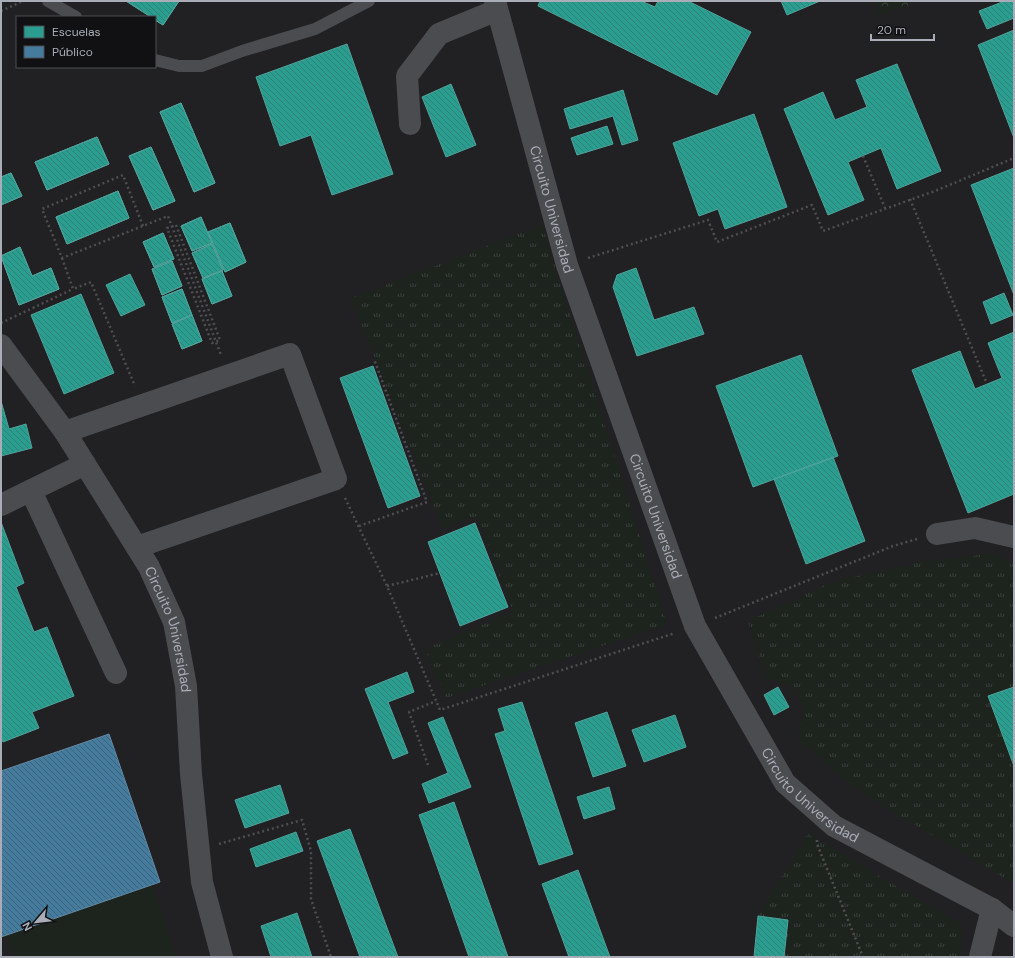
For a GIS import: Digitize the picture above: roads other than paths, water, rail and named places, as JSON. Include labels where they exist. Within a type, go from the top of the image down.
[{"type":"street","points":[[410,124],[407,76],[439,34],[496,5]]},
{"type":"street","name":"Circuito Universidad","points":[[496,5],[567,264],[695,626],[785,783],[834,826],[992,909],[1014,926]]},
{"type":"street","name":"Circuito Universidad","points":[[1,345],[66,432],[149,567],[174,622],[186,686],[191,774],[202,882],[222,957]]},
{"type":"street","points":[[66,432],[290,354],[336,479],[137,547]]},
{"type":"street","points":[[1,505],[85,464]]},
{"type":"street","points":[[31,491],[116,673]]},
{"type":"street","points":[[937,534],[975,528],[1014,537]]},
{"type":"street","points":[[980,957],[992,909]]},
{"type":"lane","points":[[48,1],[74,16]]},
{"type":"lane","points":[[156,60],[179,66],[202,66],[242,51],[315,29],[369,1]]}]
